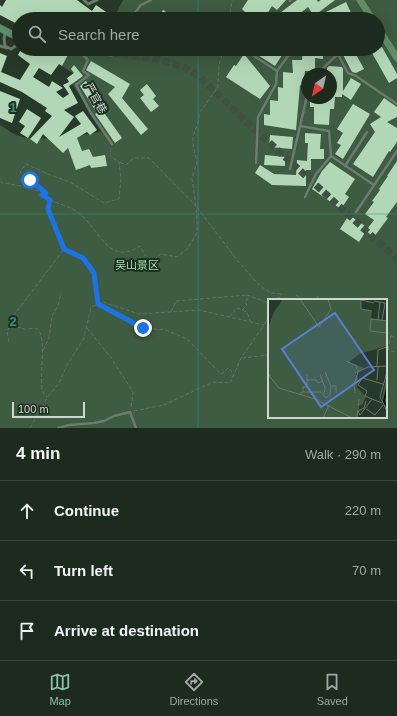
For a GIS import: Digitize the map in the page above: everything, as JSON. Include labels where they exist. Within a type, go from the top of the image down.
[{"type":"street","points":[[360,0],[368,12]]},
{"type":"street","points":[[3,29],[12,34]]},
{"type":"street","points":[[385,39],[397,58]]},
{"type":"lane","points":[[84,0],[88,4],[98,0]]},
{"type":"lane","points":[[136,12],[141,5],[151,0]]},
{"type":"lane","points":[[3,29],[5,46],[11,49]]},
{"type":"lane","points":[[0,46],[11,49]]},
{"type":"lane","name":"严官巷","points":[[86,56],[88,60],[83,71],[89,75],[76,84],[91,113],[112,144]]},
{"type":"lane","points":[[254,56],[277,71]]},
{"type":"lane","points":[[256,163],[258,117],[276,84],[277,71],[288,56]]},
{"type":"lane","points":[[323,68],[336,56]]},
{"type":"lane","points":[[339,56],[348,73],[356,76],[397,104]]},
{"type":"lane","points":[[290,169],[305,104]]},
{"type":"lane","points":[[300,126],[329,131],[331,156],[316,174],[305,198]]},
{"type":"lane","points":[[345,166],[367,132]]},
{"type":"lane","points":[[356,212],[397,151]]},
{"type":"lane","points":[[331,156],[374,185]]},
{"type":"lane","points":[[58,428],[69,425],[104,421],[114,416],[130,412],[136,428]]},
{"type":"path","points":[[230,12],[232,0]]},
{"type":"path","points":[[46,193],[42,195],[78,213],[92,227],[108,248],[121,253],[132,251],[140,246],[145,255],[153,261],[160,254],[177,257],[187,249],[197,233],[196,206],[192,178],[197,162],[193,144],[193,136],[200,112],[218,87],[219,64],[222,56]]},
{"type":"path","points":[[112,144],[110,156],[126,165],[134,158],[149,158],[196,206],[237,260],[259,284],[271,293],[282,294],[278,299]]},
{"type":"path","points":[[46,193],[20,172],[26,164],[70,182],[104,203],[119,199],[119,162]]},
{"type":"path","points":[[0,181],[46,193]]},
{"type":"path","points":[[50,200],[48,209],[64,249],[83,258],[94,273],[98,304]]},
{"type":"path","points":[[9,342],[7,331],[10,326],[9,321],[64,249]]},
{"type":"path","points":[[42,351],[49,338],[52,316],[58,306],[61,293]]},
{"type":"path","points":[[171,312],[176,301],[247,295],[268,303]]},
{"type":"path","points":[[242,310],[247,305],[245,302],[247,300],[247,295]]},
{"type":"path","points":[[296,295],[302,299]]},
{"type":"path","points":[[317,299],[318,295]]},
{"type":"path","points":[[30,428],[47,398],[59,383],[67,365],[80,346],[87,328],[91,307],[103,302],[139,314],[199,310],[264,325]]},
{"type":"path","points":[[98,304],[143,328],[166,330],[187,339],[219,372],[222,374],[228,368],[234,376]]},
{"type":"path","points":[[229,317],[237,308],[248,312],[250,322]]},
{"type":"path","points":[[87,328],[112,359],[133,392],[130,412],[164,405],[213,382],[230,383],[241,358],[268,317]]},
{"type":"path","points":[[10,326],[16,325],[29,330],[33,328],[37,329],[40,333],[42,351],[42,385],[43,392],[47,398]]},
{"type":"path","points":[[387,332],[397,337]]},
{"type":"path","points":[[391,335],[387,348],[397,353]]},
{"type":"path","points":[[241,358],[268,355]]},
{"type":"green space","name":"吴山景区","points":[[123,0],[397,0],[397,428],[0,428],[0,125],[16,135],[27,138],[85,135],[103,131],[71,82],[75,75],[48,56],[385,56],[385,12],[117,12]]},
{"type":"building","points":[[6,0],[77,0],[92,11],[96,5],[106,12],[12,12],[12,21],[0,15],[0,5],[2,7]]},
{"type":"building","points":[[248,0],[286,0],[277,10],[272,6],[268,12],[245,12],[242,9]]},
{"type":"building","points":[[297,0],[317,0],[318,2],[321,0],[335,0],[319,12],[311,12],[308,7],[302,12],[281,12]]},
{"type":"building","points":[[346,2],[351,12],[326,12]]},
{"type":"building","points":[[385,52],[397,74],[397,78],[389,83],[374,56],[385,56]]},
{"type":"building","points":[[0,53],[7,56],[1,72],[20,80],[30,64],[19,56],[67,56],[62,66],[59,64],[51,75],[39,68],[33,77],[49,87],[52,81],[63,88],[56,92],[63,98],[69,94],[63,85],[69,82],[67,78],[74,73],[71,69],[74,65],[83,76],[69,86],[78,103],[64,110],[74,117],[59,137],[81,124],[75,116],[83,111],[97,130],[90,135],[87,132],[77,138],[82,151],[89,149],[93,157],[105,155],[107,166],[91,168],[90,165],[76,170],[68,148],[63,153],[43,134],[37,144],[30,139],[52,116],[45,111],[47,108],[22,92],[0,82]]},
{"type":"building","points":[[243,56],[246,56],[270,86],[260,99],[226,77],[234,65],[236,66]]},
{"type":"building","points":[[259,56],[281,56],[275,66]]},
{"type":"building","points":[[302,56],[323,56],[323,59],[315,58],[315,68],[301,68],[301,85],[296,130],[264,125],[264,114],[270,115],[270,100],[278,101],[278,87],[283,88],[283,72],[293,73],[292,60],[302,60]]},
{"type":"building","points":[[344,56],[357,56],[364,69],[356,73],[352,72]]},
{"type":"building","points":[[91,61],[130,84],[122,98],[148,129],[141,135],[108,94],[115,87],[86,70]]},
{"type":"building","points":[[329,66],[342,67],[343,91],[351,78],[361,84],[351,100],[342,94],[342,97],[337,97],[337,68],[327,68]]},
{"type":"building","points":[[86,81],[101,106],[100,107],[122,138],[115,143],[95,114],[97,113],[80,86]]},
{"type":"building","points":[[147,84],[156,96],[153,99],[159,106],[151,112],[140,98],[144,95],[140,90]]},
{"type":"building","points":[[0,91],[20,99],[12,123],[0,118]]},
{"type":"building","points":[[384,98],[397,107],[397,117],[387,122],[397,128],[397,142],[390,152],[389,151],[373,177],[353,164],[375,132],[370,124],[381,117],[374,112]]},
{"type":"building","points":[[310,104],[334,104],[334,109],[330,109],[329,125],[314,124],[314,107],[310,107]]},
{"type":"building","points":[[353,104],[370,114],[343,159],[335,154],[341,145],[337,143],[343,133],[337,129]]},
{"type":"building","points":[[27,109],[41,118],[28,138],[20,133],[25,126],[19,122]]},
{"type":"building","points":[[305,133],[321,134],[320,149],[324,149],[324,159],[311,159],[311,170],[306,170],[306,186],[272,185],[255,173],[260,165],[274,174],[296,175],[297,160],[307,161],[308,143],[305,143]]},
{"type":"building","points":[[270,135],[293,137],[292,149],[269,147]]},
{"type":"building","points":[[265,155],[285,157],[285,166],[264,165]]},
{"type":"building","points":[[397,161],[397,202],[386,217],[388,218],[374,237],[366,231],[359,242],[340,229],[349,215],[368,228],[374,220],[365,214],[374,202],[372,201]]},
{"type":"building","points":[[330,162],[355,179],[345,194],[349,197],[341,209],[312,189],[322,171]]},
{"type":"tunnel","points":[[134,56],[158,59],[184,67],[200,77],[238,114],[397,259]]},
{"type":"route","points":[[30,180],[46,193],[42,195],[50,200],[48,209],[64,249],[83,258],[94,273],[98,304],[143,328]]}]
